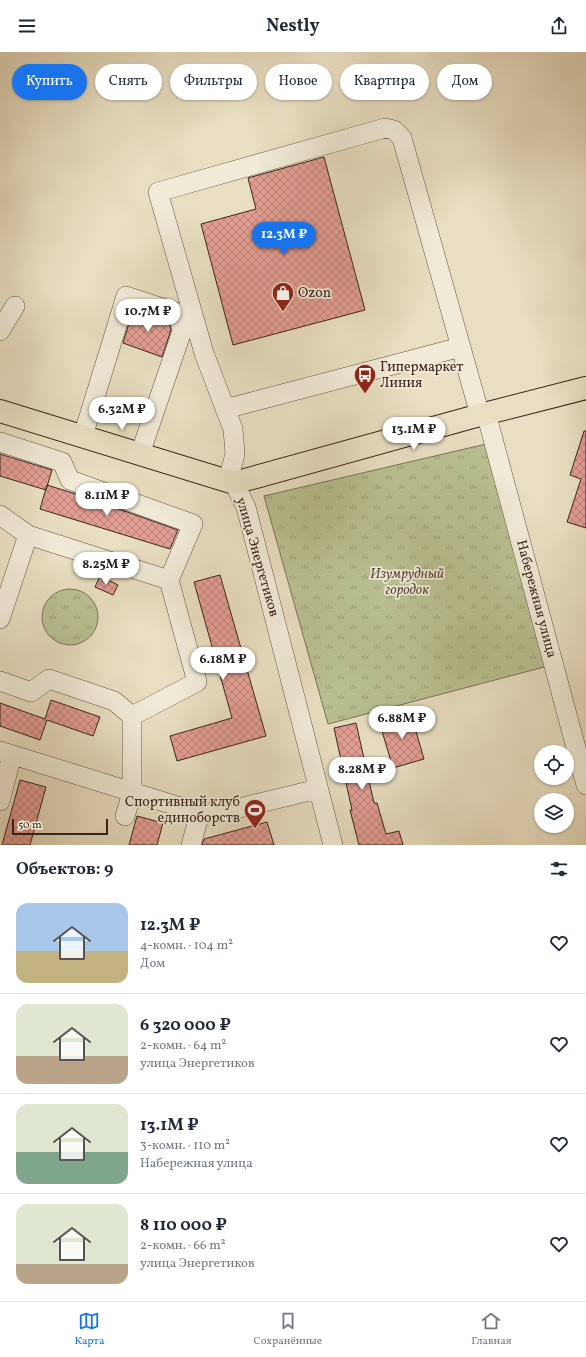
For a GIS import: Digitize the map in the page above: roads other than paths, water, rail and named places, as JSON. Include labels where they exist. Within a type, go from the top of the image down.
[{"type":"main road","points":[[231,482],[483,414],[586,388]]},
{"type":"main road","name":"улица Энергетиков","points":[[0,411],[231,482]]},
{"type":"street","name":"Набережная улица","points":[[225,408],[204,353],[158,192],[386,128],[394,130],[402,138],[461,347],[483,414],[586,785]]},
{"type":"street","points":[[83,436],[126,296],[178,313],[182,331],[140,454]]},
{"type":"street","points":[[0,331],[15,306]]},
{"type":"street","points":[[231,482],[235,454],[233,428],[225,408],[461,347]]},
{"type":"street","points":[[0,442],[62,462],[70,480],[193,524],[169,580],[197,682],[132,716]]},
{"type":"street","name":"улица Энергетиков","points":[[231,482],[246,507],[332,845]]},
{"type":"street","points":[[0,515],[28,535],[169,580]]},
{"type":"street","points":[[0,619],[28,535]]},
{"type":"street","points":[[0,681],[31,692],[48,680],[114,700],[132,716],[132,793],[125,816]]},
{"type":"street","points":[[0,801],[6,753],[200,813],[218,813],[318,789]]},
{"type":"street","points":[[191,845],[200,813]]},
{"type":"place","name":"Ozon","points":[[283,312]]},
{"type":"place","name":"Гипермаркет Линия","points":[[365,394]]},
{"type":"place","name":"Спортивный клуб единоборств","points":[[255,830]]},
{"type":"park label","name":"Изумрудный городок","points":[[407,582]]}]
